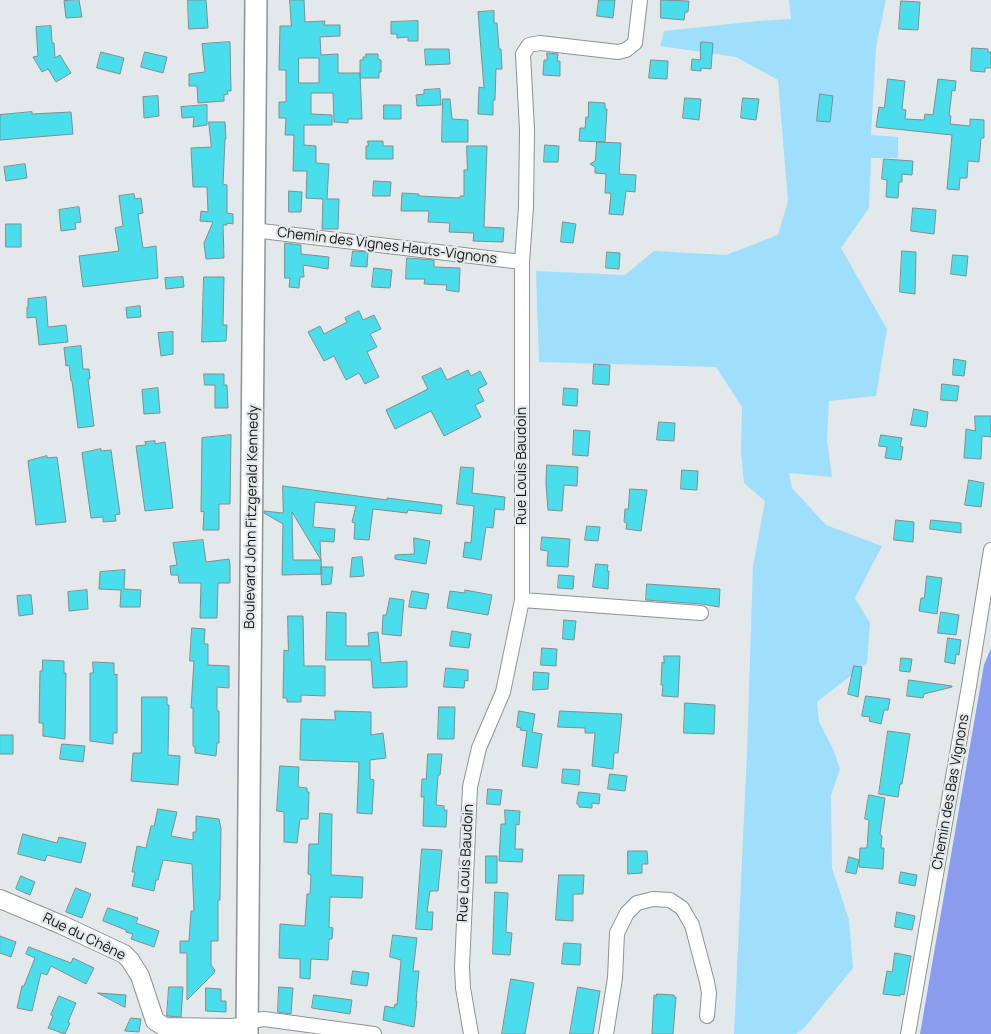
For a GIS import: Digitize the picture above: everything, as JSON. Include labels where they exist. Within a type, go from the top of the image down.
[{"type":"main road","name":"Boulevard John Fitzgerald Kennedy","points":[[247,1029],[256,0]]},
{"type":"street","name":"Rue Louis Baudoin","points":[[471,1034],[463,988],[462,967],[470,787],[479,748],[503,692],[522,600],[522,262],[526,199],[527,130],[523,54],[529,45],[540,43],[618,52],[626,50],[635,43],[640,0]]},
{"type":"street","name":"Chemin des Vignes Hauts-Vignons","points":[[253,230],[522,262]]},
{"type":"street","name":"Chemin des Bas Vignons","points":[[908,1034],[991,550]]},
{"type":"street","points":[[522,600],[701,613]]},
{"type":"street","name":"Rue du Chêne","points":[[0,899],[124,954],[140,976],[155,1021],[164,1030],[240,1027],[247,1029]]},
{"type":"street","points":[[606,1034],[615,978],[617,933],[627,913],[637,903],[652,899],[670,900],[682,908],[692,925],[709,993],[708,1016]]},
{"type":"street","points":[[247,1029],[251,1021],[264,1019],[374,1034]]},
{"type":"shaded area","points":[[789,0],[886,0],[876,47],[871,135],[898,137],[898,158],[871,158],[869,208],[841,248],[887,329],[876,396],[829,401],[827,440],[832,477],[789,473],[792,488],[826,525],[882,546],[855,598],[870,623],[867,663],[817,702],[819,722],[833,749],[840,769],[831,795],[832,868],[849,920],[853,968],[805,1027],[796,1034],[734,1034],[747,752],[753,566],[765,501],[744,483],[741,452],[742,407],[716,367],[539,362],[536,271],[625,275],[654,251],[726,255],[778,235],[788,201],[778,80],[736,57],[660,46],[664,31],[791,19]]},
{"type":"water","points":[[991,648],[991,1034],[920,1034],[984,665]]},
{"type":"building","points":[[79,0],[82,17],[66,18],[64,1]]},
{"type":"building","points":[[188,0],[206,0],[208,28],[189,29]]},
{"type":"building","points":[[290,0],[304,0],[305,22],[325,21],[324,25],[340,25],[340,36],[320,37],[321,55],[338,54],[338,73],[360,73],[362,119],[348,119],[348,123],[334,122],[333,93],[311,93],[311,114],[332,115],[332,125],[304,125],[304,145],[316,146],[316,163],[329,164],[327,199],[339,199],[338,229],[322,229],[323,199],[306,198],[307,171],[293,171],[294,135],[285,135],[286,118],[279,118],[279,102],[286,102],[286,70],[279,70],[280,26],[291,26]],"holes":[[[299,58],[319,58],[319,83],[299,83]]]},
{"type":"building","points":[[599,0],[615,0],[613,18],[597,16]]},
{"type":"building","points":[[661,0],[689,1],[688,12],[685,12],[684,20],[661,18]]},
{"type":"building","points":[[901,1],[920,2],[918,30],[899,29]]},
{"type":"building","points":[[494,11],[494,23],[497,23],[499,49],[501,49],[502,69],[496,69],[493,115],[478,114],[479,87],[484,88],[478,12]]},
{"type":"building","points":[[418,21],[418,41],[408,41],[408,37],[397,38],[397,34],[391,34],[391,22]]},
{"type":"building","points":[[51,26],[55,58],[60,55],[71,73],[56,82],[48,69],[42,72],[33,57],[38,56],[36,27]]},
{"type":"building","points":[[230,42],[231,91],[227,91],[228,94],[224,95],[224,101],[198,103],[197,86],[189,86],[189,74],[205,72],[202,44]]},
{"type":"building","points":[[701,42],[713,43],[711,69],[691,70],[692,59],[700,60]]},
{"type":"building","points":[[972,48],[988,49],[988,52],[991,52],[991,68],[985,68],[985,72],[971,71]]},
{"type":"building","points":[[425,49],[449,49],[450,64],[426,65]]},
{"type":"building","points":[[101,52],[124,58],[120,74],[97,68]]},
{"type":"building","points":[[145,52],[167,57],[163,73],[141,67]]},
{"type":"building","points":[[547,53],[558,54],[557,61],[560,61],[560,76],[543,75],[544,60],[547,60]]},
{"type":"building","points":[[366,54],[378,54],[378,59],[381,60],[379,78],[360,78],[360,60],[366,57]]},
{"type":"building","points":[[651,60],[668,61],[667,79],[649,78]]},
{"type":"building","points":[[888,79],[905,81],[902,109],[906,110],[905,119],[924,120],[925,114],[933,115],[938,79],[956,81],[955,91],[952,90],[950,124],[970,126],[970,119],[984,120],[984,138],[981,138],[979,162],[968,161],[967,178],[960,178],[959,190],[947,189],[952,135],[876,127],[879,107],[884,108]]},
{"type":"building","points":[[440,89],[441,105],[417,106],[416,95],[424,94],[424,90]]},
{"type":"building","points":[[820,94],[833,96],[830,122],[817,121]]},
{"type":"building","points":[[158,96],[159,116],[144,118],[143,97]]},
{"type":"building","points":[[685,98],[701,99],[699,120],[683,118]]},
{"type":"building","points":[[743,98],[759,99],[756,120],[741,118]]},
{"type":"building","points":[[443,99],[450,99],[452,119],[468,120],[468,142],[442,142]]},
{"type":"building","points":[[589,102],[605,103],[605,109],[607,109],[605,142],[579,141],[580,128],[585,128],[586,117],[588,117]]},
{"type":"building","points":[[207,105],[207,125],[193,127],[194,117],[182,118],[181,107]]},
{"type":"building","points":[[384,105],[401,105],[401,119],[384,119]]},
{"type":"building","points":[[32,112],[32,114],[71,112],[73,134],[0,140],[0,115]]},
{"type":"building","points":[[209,122],[225,122],[226,139],[223,184],[227,185],[227,213],[233,214],[233,224],[227,223],[227,225],[223,225],[224,258],[206,259],[204,243],[213,222],[200,221],[201,211],[208,212],[207,187],[193,187],[191,148],[211,147]]},
{"type":"building","points":[[368,141],[383,141],[383,146],[393,146],[393,159],[366,159]]},
{"type":"building","points":[[597,142],[621,143],[619,174],[636,175],[635,192],[626,191],[623,215],[609,214],[611,195],[610,193],[605,193],[606,174],[595,173],[595,167],[590,164],[595,161]]},
{"type":"building","points":[[545,145],[559,146],[558,162],[544,162]]},
{"type":"building","points":[[467,146],[487,146],[484,227],[504,228],[503,242],[473,241],[474,233],[449,232],[450,223],[428,222],[429,211],[401,211],[402,193],[419,194],[419,196],[460,198],[460,196],[464,196],[464,170],[467,170]]},
{"type":"building","points":[[884,159],[913,161],[912,175],[902,174],[902,182],[899,182],[898,198],[886,197],[887,180],[882,179]]},
{"type":"building","points":[[25,164],[27,178],[6,181],[4,167]]},
{"type":"building","points":[[374,181],[391,182],[390,196],[373,196]]},
{"type":"building","points":[[289,191],[302,192],[301,212],[289,212]]},
{"type":"building","points":[[134,194],[135,199],[141,198],[143,213],[138,214],[143,248],[156,246],[158,278],[83,287],[79,256],[119,251],[115,228],[123,226],[119,196]]},
{"type":"building","points":[[79,207],[81,222],[75,223],[76,229],[61,231],[59,210]]},
{"type":"building","points":[[913,208],[936,210],[934,234],[911,231]]},
{"type":"building","points":[[563,222],[576,224],[573,243],[561,242]]},
{"type":"building","points":[[6,224],[21,224],[21,247],[6,247]]},
{"type":"building","points":[[285,243],[301,245],[301,254],[329,257],[328,269],[303,265],[304,277],[300,277],[299,288],[289,287],[290,278],[285,278]]},
{"type":"building","points":[[353,251],[368,252],[367,267],[351,266]]},
{"type":"building","points":[[902,251],[916,252],[915,294],[900,292]]},
{"type":"building","points":[[607,252],[620,253],[619,269],[606,268]]},
{"type":"building","points":[[953,255],[968,256],[966,276],[951,274]]},
{"type":"building","points":[[407,258],[434,260],[434,267],[460,268],[459,292],[446,290],[447,285],[424,284],[425,279],[406,279]]},
{"type":"building","points":[[374,268],[392,270],[390,288],[372,287]]},
{"type":"building","points":[[183,277],[184,287],[166,289],[165,278]]},
{"type":"building","points":[[204,277],[224,277],[223,325],[227,325],[226,341],[202,342]]},
{"type":"building","points":[[46,297],[48,327],[66,325],[68,342],[39,345],[36,317],[27,318],[28,299]]},
{"type":"building","points":[[140,306],[141,317],[127,318],[126,308]]},
{"type":"building","points":[[359,311],[363,320],[374,315],[381,329],[370,334],[377,347],[367,352],[379,377],[365,384],[359,373],[346,380],[334,356],[324,361],[308,332],[320,326],[324,334],[347,322],[345,318]]},
{"type":"building","points":[[173,332],[173,354],[161,356],[158,333]]},
{"type":"building","points":[[81,346],[83,369],[89,369],[90,379],[88,379],[94,426],[78,428],[72,381],[69,365],[66,366],[64,348]]},
{"type":"building","points":[[954,359],[966,361],[964,376],[953,375]]},
{"type":"building","points":[[594,364],[610,365],[609,385],[593,384]]},
{"type":"building","points":[[441,368],[447,380],[468,370],[471,376],[480,371],[487,384],[478,389],[484,401],[475,405],[481,417],[444,436],[431,411],[395,429],[386,410],[428,389],[422,377]]},
{"type":"building","points":[[204,374],[224,374],[224,385],[227,385],[228,408],[215,408],[215,385],[205,385]]},
{"type":"building","points":[[942,384],[959,386],[957,401],[941,400]]},
{"type":"building","points":[[158,388],[160,413],[144,414],[142,390]]},
{"type":"building","points":[[564,388],[578,389],[577,406],[563,405]]},
{"type":"building","points":[[914,409],[928,412],[926,427],[911,425]]},
{"type":"building","points":[[975,416],[991,416],[991,437],[982,436],[981,459],[964,458],[966,429],[975,431]]},
{"type":"building","points":[[659,422],[675,423],[674,441],[657,440]]},
{"type":"building","points":[[574,430],[590,431],[588,456],[573,455]]},
{"type":"building","points":[[231,435],[230,504],[219,504],[219,530],[203,530],[204,511],[201,512],[202,438]]},
{"type":"building","points":[[881,435],[902,438],[900,446],[903,447],[901,460],[885,458],[887,447],[879,446]]},
{"type":"building","points":[[155,441],[155,444],[165,442],[173,508],[145,511],[136,446],[146,445],[145,442]]},
{"type":"building","points":[[101,449],[101,451],[111,450],[120,514],[115,515],[116,521],[103,522],[103,517],[91,518],[82,453]]},
{"type":"building","points":[[47,456],[47,458],[57,457],[66,522],[36,525],[28,461]]},
{"type":"building","points":[[547,465],[578,467],[577,486],[564,485],[562,511],[548,510]]},
{"type":"building","points":[[461,467],[474,468],[472,493],[505,497],[504,510],[495,509],[493,528],[486,527],[481,560],[463,557],[465,542],[471,543],[474,506],[457,504]]},
{"type":"building","points":[[682,470],[698,471],[697,490],[681,489]]},
{"type":"building","points":[[969,480],[984,483],[981,507],[965,505]]},
{"type":"building","points":[[283,486],[387,500],[387,498],[442,505],[441,514],[408,510],[407,513],[373,509],[369,540],[354,539],[355,523],[352,522],[356,506],[315,502],[313,527],[335,529],[334,542],[320,541],[322,574],[282,575],[283,524],[264,513],[264,511],[283,513]],"holes":[[[292,512],[321,560],[293,560]]]},
{"type":"building","points":[[630,489],[647,490],[641,531],[626,529],[627,523],[624,522],[625,509],[628,509]]},
{"type":"building","points":[[896,520],[914,522],[913,542],[894,540]]},
{"type":"building","points":[[931,520],[961,523],[961,533],[930,529]]},
{"type":"building","points":[[587,526],[600,527],[598,541],[585,540]]},
{"type":"building","points":[[542,537],[570,539],[568,567],[547,566],[548,551],[541,550]]},
{"type":"building","points":[[414,538],[430,541],[426,564],[395,559],[395,555],[414,554]]},
{"type":"building","points":[[203,540],[206,562],[229,559],[230,583],[218,583],[217,618],[200,618],[201,583],[179,583],[178,575],[171,575],[170,566],[177,565],[173,543]]},
{"type":"building","points":[[362,557],[364,576],[350,577],[352,558]]},
{"type":"building","points":[[596,564],[608,565],[608,589],[593,587]]},
{"type":"building","points":[[321,567],[333,567],[331,584],[322,585]]},
{"type":"building","points":[[125,570],[124,589],[141,590],[140,607],[120,607],[121,590],[99,589],[100,572]]},
{"type":"building","points":[[559,575],[574,576],[573,589],[558,588]]},
{"type":"building","points":[[927,576],[942,578],[937,614],[919,611],[921,598],[924,598]]},
{"type":"building","points":[[647,584],[720,589],[719,607],[646,600]]},
{"type":"building","points":[[87,590],[88,609],[69,611],[68,592]]},
{"type":"building","points":[[465,590],[492,595],[488,615],[447,608],[450,591],[465,593]]},
{"type":"building","points":[[412,591],[429,594],[426,609],[409,607]]},
{"type":"building","points":[[31,595],[33,614],[19,616],[17,596]]},
{"type":"building","points":[[390,598],[404,600],[401,636],[382,634],[383,615],[386,615]]},
{"type":"building","points":[[327,612],[346,613],[346,646],[369,646],[368,633],[378,632],[381,663],[407,661],[407,687],[373,688],[371,660],[326,660]]},
{"type":"building","points":[[941,612],[959,615],[956,635],[938,633]]},
{"type":"building","points":[[288,616],[303,616],[304,666],[325,666],[325,696],[301,695],[301,702],[287,702],[287,698],[283,698],[284,650],[288,651]]},
{"type":"building","points":[[564,620],[576,621],[574,640],[563,639]]},
{"type":"building","points":[[192,628],[205,629],[204,644],[208,644],[208,665],[229,666],[229,688],[217,687],[219,743],[217,743],[216,756],[195,753],[195,747],[193,746],[193,708],[191,708],[194,661],[190,661]]},
{"type":"building","points":[[452,631],[471,634],[469,648],[450,646]]},
{"type":"building","points":[[948,638],[961,640],[959,655],[956,654],[955,664],[945,662]]},
{"type":"building","points":[[542,648],[557,649],[556,666],[541,665]]},
{"type":"building","points":[[664,656],[680,656],[678,697],[662,696],[662,662],[664,663]]},
{"type":"building","points":[[901,658],[912,659],[910,672],[900,671]]},
{"type":"building","points":[[43,660],[64,661],[64,673],[66,673],[65,739],[43,736],[43,723],[39,723],[40,671],[42,671]]},
{"type":"building","points":[[93,662],[114,663],[114,675],[117,674],[117,733],[113,733],[113,744],[90,741],[90,673],[93,673]]},
{"type":"building","points":[[854,666],[862,667],[858,697],[848,694]]},
{"type":"building","points":[[446,668],[468,670],[468,681],[465,680],[464,688],[444,687]]},
{"type":"building","points":[[534,672],[549,673],[548,689],[533,690]]},
{"type":"building","points":[[909,680],[952,687],[924,694],[923,698],[907,696]]},
{"type":"building","points":[[866,696],[890,699],[888,710],[884,710],[881,724],[869,721],[870,717],[862,716]]},
{"type":"building","points":[[142,697],[167,697],[167,705],[169,705],[168,755],[180,756],[178,785],[131,781],[133,753],[141,753]]},
{"type":"building","points":[[685,703],[715,705],[714,734],[684,733]]},
{"type":"building","points":[[439,707],[455,707],[454,739],[438,739]]},
{"type":"building","points":[[335,711],[371,712],[371,735],[383,733],[386,758],[370,760],[370,779],[374,780],[372,814],[357,813],[359,762],[300,760],[301,719],[335,720]]},
{"type":"building","points":[[519,711],[535,714],[532,732],[542,734],[537,768],[522,766],[527,731],[520,730],[521,728],[517,727]]},
{"type":"building","points":[[560,711],[622,714],[618,753],[614,753],[613,769],[592,766],[595,733],[585,733],[585,728],[558,727]]},
{"type":"building","points":[[888,731],[910,734],[898,797],[879,794]]},
{"type":"building","points":[[0,735],[13,735],[13,754],[0,754]]},
{"type":"building","points":[[62,744],[85,746],[83,762],[60,759]]},
{"type":"building","points":[[428,754],[442,754],[440,775],[438,775],[436,805],[444,806],[444,810],[447,810],[446,827],[423,826],[424,797],[421,797],[422,779],[426,779]]},
{"type":"building","points":[[280,766],[299,767],[298,787],[307,788],[307,792],[309,792],[308,819],[300,819],[297,843],[284,842],[284,812],[277,811]]},
{"type":"building","points":[[563,769],[580,770],[579,785],[562,783]]},
{"type":"building","points":[[610,774],[627,776],[625,791],[608,789]]},
{"type":"building","points":[[488,789],[502,790],[500,805],[487,804]]},
{"type":"building","points":[[579,792],[600,794],[599,804],[592,803],[592,808],[579,807],[577,804]]},
{"type":"building","points":[[869,795],[885,798],[880,834],[882,836],[881,848],[884,848],[883,869],[859,867],[860,848],[867,848],[869,820],[865,819]]},
{"type":"building","points":[[158,809],[177,812],[171,836],[193,840],[193,832],[196,832],[196,816],[219,819],[221,829],[218,941],[211,941],[211,965],[215,970],[187,1000],[187,953],[180,953],[180,941],[189,941],[191,911],[194,911],[192,864],[163,860],[154,891],[132,886],[135,872],[132,872],[137,846],[146,848],[151,826],[154,826]]},
{"type":"building","points":[[505,810],[520,811],[519,825],[516,824],[515,849],[523,849],[522,862],[499,861],[501,824],[505,824]]},
{"type":"building","points":[[320,813],[332,814],[331,875],[363,877],[362,898],[330,897],[329,927],[333,928],[332,939],[329,939],[328,960],[311,959],[310,979],[300,978],[300,959],[279,958],[280,924],[305,926],[307,894],[310,894],[311,875],[308,874],[309,844],[318,844]]},
{"type":"building","points":[[23,834],[57,843],[59,837],[86,843],[81,863],[47,855],[45,861],[18,854]]},
{"type":"building","points":[[422,849],[442,850],[438,891],[430,891],[427,912],[433,912],[432,930],[416,929]]},
{"type":"building","points":[[628,851],[647,851],[648,864],[642,864],[642,873],[628,874]]},
{"type":"building","points":[[486,856],[497,856],[497,883],[486,883]]},
{"type":"building","points":[[849,857],[859,860],[856,874],[846,872]]},
{"type":"building","points":[[901,872],[917,875],[915,886],[899,883]]},
{"type":"building","points":[[559,875],[584,875],[583,894],[573,894],[573,921],[556,920]]},
{"type":"building","points":[[21,876],[35,882],[30,895],[16,889]]},
{"type":"building","points":[[76,888],[91,894],[82,918],[66,912]]},
{"type":"building","points":[[495,892],[508,893],[506,932],[512,933],[510,955],[493,954]]},
{"type":"building","points":[[108,908],[138,918],[136,923],[159,931],[154,947],[131,939],[133,934],[103,921]]},
{"type":"building","points":[[897,912],[915,916],[912,930],[895,927]]},
{"type":"building","points":[[393,935],[417,938],[413,971],[419,971],[414,1027],[383,1020],[385,1006],[394,1008],[395,1004],[397,1005],[401,960],[390,957]]},
{"type":"building","points":[[0,936],[16,942],[11,957],[0,953]]},
{"type":"building","points":[[564,943],[581,944],[580,965],[562,964]]},
{"type":"building","points":[[29,947],[71,963],[73,958],[94,968],[86,984],[51,966],[47,975],[41,973],[32,1011],[17,1008],[22,986],[24,986],[35,958],[26,954]]},
{"type":"building","points":[[895,953],[911,956],[904,995],[900,994],[900,996],[883,994],[887,971],[892,972]]},
{"type":"building","points":[[353,971],[369,973],[367,986],[351,984]]},
{"type":"building","points":[[511,979],[534,983],[525,1034],[502,1034]]},
{"type":"building","points":[[169,987],[183,987],[181,1017],[167,1016]]},
{"type":"building","points":[[279,987],[293,988],[291,1014],[278,1012]]},
{"type":"building","points":[[578,987],[600,991],[593,1034],[570,1034]]},
{"type":"building","points":[[206,988],[221,989],[221,1001],[226,1001],[226,1012],[206,1011]]},
{"type":"building","points":[[98,993],[126,995],[125,1007]]},
{"type":"building","points":[[657,994],[674,995],[676,997],[673,1034],[652,1034],[654,995],[656,996]]},
{"type":"building","points":[[314,995],[352,1000],[350,1014],[312,1008]]},
{"type":"building","points":[[59,996],[76,1003],[65,1034],[48,1028]]},
{"type":"building","points":[[131,1018],[141,1019],[139,1032],[125,1031]]}]
